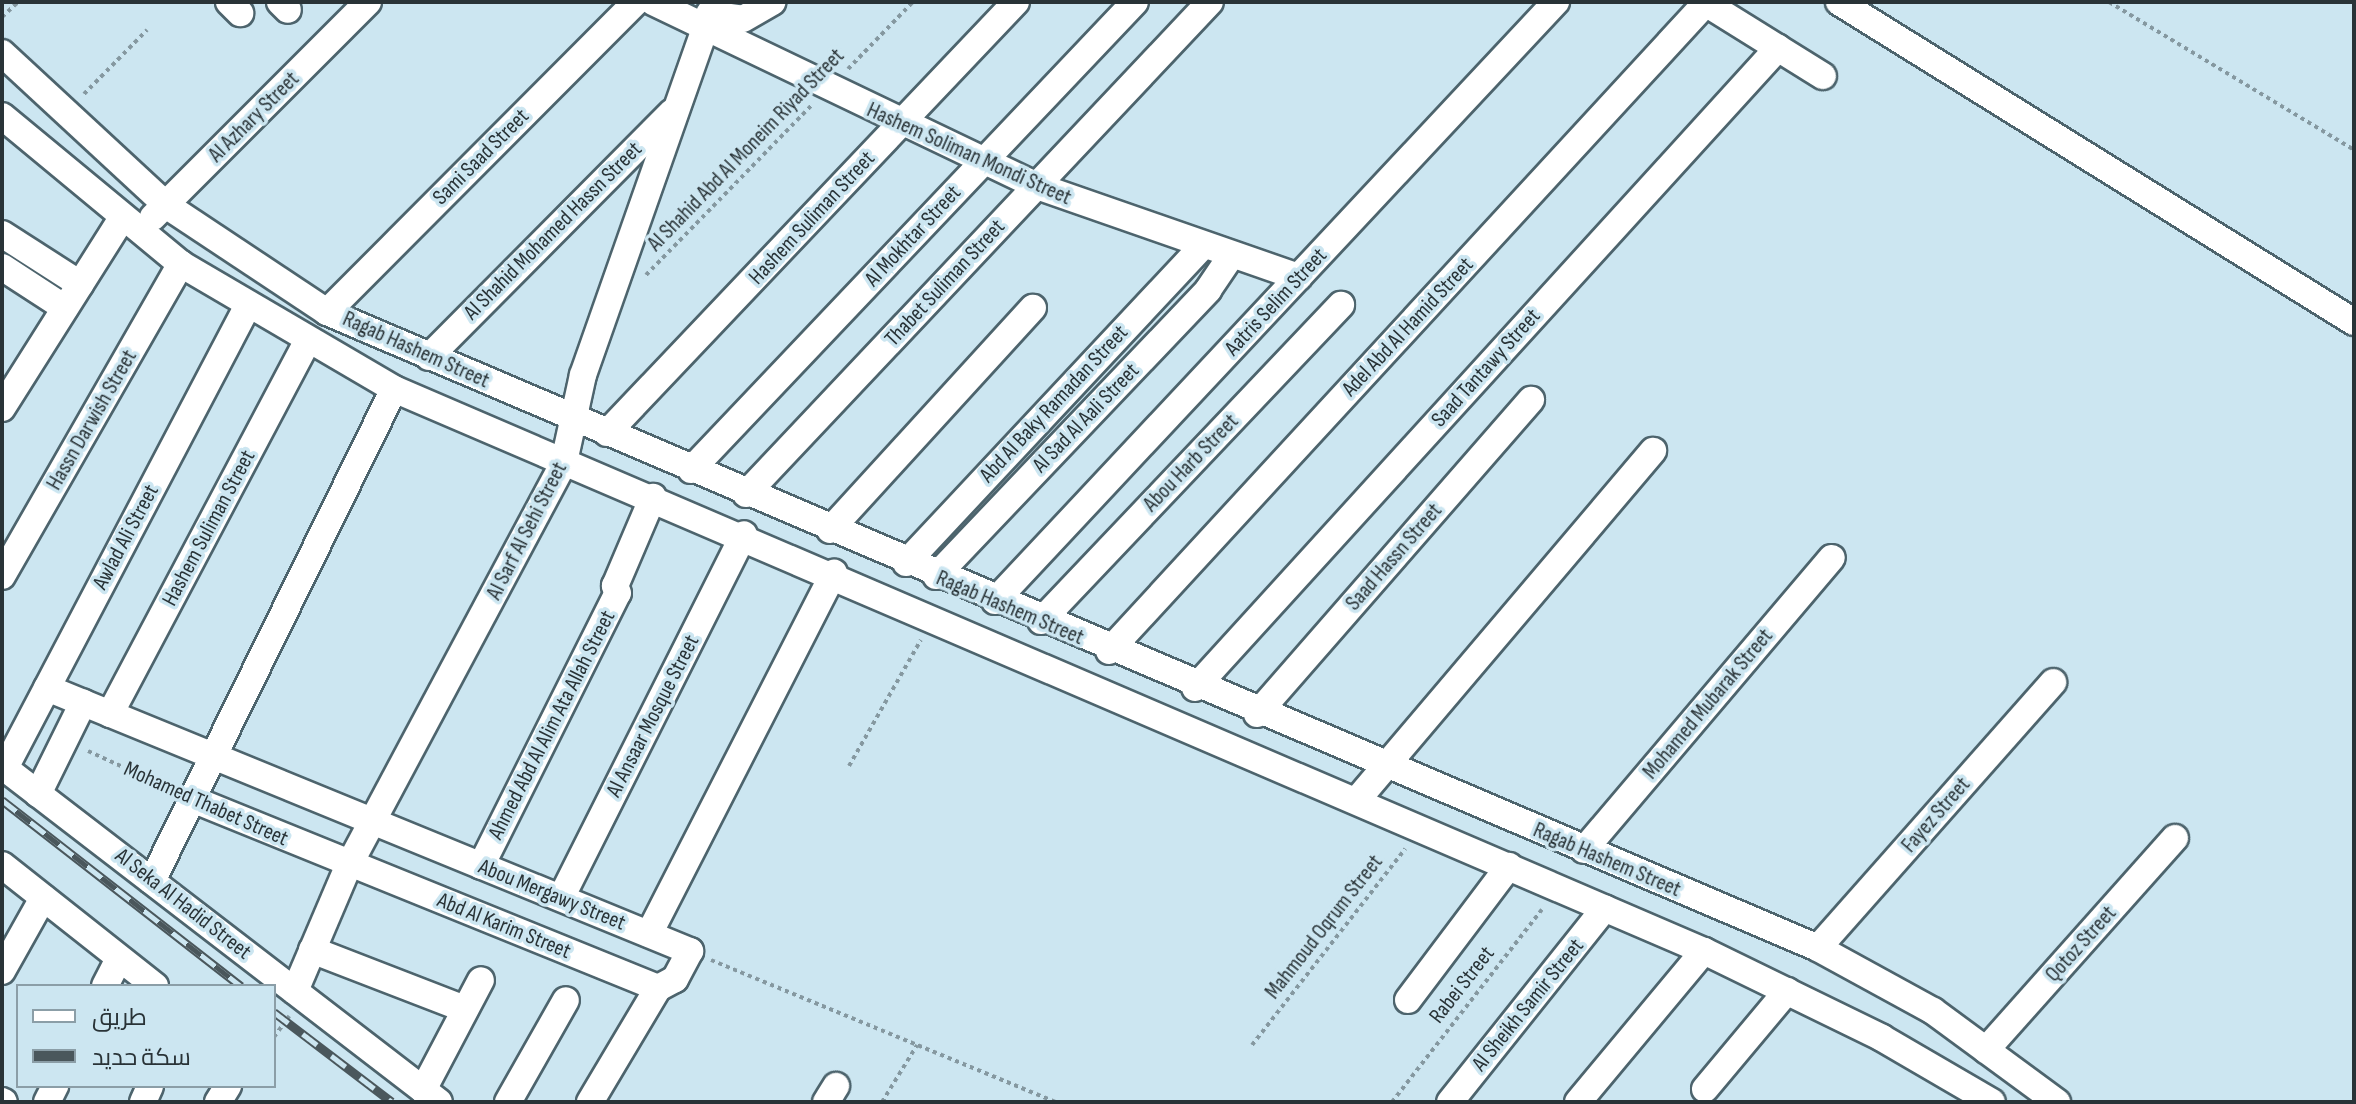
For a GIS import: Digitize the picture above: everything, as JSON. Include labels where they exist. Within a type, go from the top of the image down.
[{"type":"street","name":"Al Azhary Street","points":[[131,224],[166,205],[368,2]]},
{"type":"street","name":"Sami Saad Street","points":[[327,312],[636,2]]},
{"type":"street","name":"Hashem Soliman Mondi Street","points":[[653,2],[709,15],[827,90],[903,121],[1037,186],[1231,256],[1299,277]]},
{"type":"street","points":[[709,15],[743,19],[773,2]]},
{"type":"street","name":"Hashem Suliman Street","points":[[607,433],[1016,2]]},
{"type":"street","name":"Al Mokhtar Street","points":[[691,470],[1135,2]]},
{"type":"street","name":"Thabet Suliman Street","points":[[746,494],[1210,2]]},
{"type":"street","name":"Aatris Selim Street","points":[[995,601],[1556,2]]},
{"type":"street","points":[[1705,2],[1823,76]]},
{"type":"street","name":"Adel Abd Al Hamid Street","points":[[1109,651],[1705,2]]},
{"type":"street","points":[[1839,2],[2354,322]]},
{"type":"street","name":"Al Sarf Al Sehi Street","points":[[292,1003],[348,867],[564,462],[573,418],[709,15]]},
{"type":"street","name":"Saad Tantawy Street","points":[[1195,688],[1778,48]]},
{"type":"street","name":"Ragab Hashem Street","points":[[2,53],[166,205],[327,312],[1195,688],[1818,948],[1889,984],[2057,1102]]},
{"type":"street","name":"Al Shahid Mohamed Hassn Street","points":[[429,357],[677,106]]},
{"type":"street","name":"Ragab Hashem Street","points":[[2,116],[181,264],[247,307],[394,389],[744,534],[1704,951],[1787,991],[1984,1097]]},
{"type":"street","points":[[2,408],[80,284],[131,224]]},
{"type":"street","points":[[2,234],[80,284]]},
{"type":"street","name":"Abd Al Baky Ramadan Street","points":[[906,563],[1203,246]]},
{"type":"street","name":"Al Sad Al Aali Street","points":[[936,576],[1208,290],[1231,256]]},
{"type":"street","name":"Hassn Darwish Street","points":[[2,576],[181,264]]},
{"type":"street","points":[[2,267],[65,308]]},
{"type":"street","name":"Abou Harb Street","points":[[1041,621],[1341,305]]},
{"type":"street","name":"Awlad Ali Street","points":[[3,767],[247,307]]},
{"type":"street","points":[[830,530],[1033,308]]},
{"type":"street","name":"Hashem Suliman Street","points":[[110,714],[307,342]]},
{"type":"street","points":[[152,881],[394,389]]},
{"type":"street","name":"Saad Hassn Street","points":[[1257,714],[1531,400]]},
{"type":"street","points":[[1357,800],[1653,451]]},
{"type":"street","name":"Ahmed Abd Al Alim Ata Allah Street","points":[[481,866],[618,593],[615,586],[653,497]]},
{"type":"street","name":"Al Ansaar Mosque Street","points":[[561,898],[744,534]]},
{"type":"street","name":"Mohamed Mubarak Street","points":[[1584,850],[1832,558]]},
{"type":"street","points":[[649,934],[834,573]]},
{"type":"street","name":"Fayez Street","points":[[1818,948],[2053,682]]},
{"type":"street","name":"Abou Mergawy Street","points":[[47,688],[690,951]]},
{"type":"street","points":[[38,794],[83,703]]},
{"type":"street","name":"Al Seka Al Hadid Street","points":[[3,767],[152,881],[270,984]]},
{"type":"street","name":"Mohamed Thabet Street","points":[[192,799],[348,867]]},
{"type":"street","name":"Qotoz Street","points":[[1984,1097],[1994,1056],[2175,838]]},
{"type":"street","points":[[2,865],[152,984]]},
{"type":"street","points":[[1408,1000],[1509,866]]},
{"type":"street","name":"Abd Al Karim Street","points":[[348,867],[658,988]]},
{"type":"street","points":[[2,971],[43,898]]},
{"type":"street","name":"Al Sheikh Samir Street","points":[[1450,1102],[1605,908]]},
{"type":"street","points":[[312,950],[465,1009]]},
{"type":"street","points":[[590,1102],[658,988],[675,979],[690,951]]},
{"type":"street","points":[[1578,1102],[1704,951]]},
{"type":"street","points":[[106,984],[119,958]]},
{"type":"street","points":[[431,1096],[465,1009],[481,980]]},
{"type":"street","name":"Al Seka Al Hadid Street","points":[[276,989],[431,1096]]},
{"type":"street","points":[[1705,1089],[1787,991]]},
{"type":"street","points":[[508,1102],[566,1000]]},
{"type":"path","points":[[2,17],[18,2]]},
{"type":"path","name":"Al Shahid Abd Al Moneim Riyad Street","points":[[634,287],[913,2]]},
{"type":"path","points":[[2109,2],[2354,150]]},
{"type":"path","points":[[66,113],[147,30]]},
{"type":"path","points":[[849,766],[934,617]]},
{"type":"path","name":"Mohamed Thabet Street","points":[[64,740],[192,799]]},
{"type":"path","name":"Mahmoud Oqrum Street","points":[[1252,1045],[1421,828]]},
{"type":"path","name":"Rabei Street","points":[[1392,1102],[1558,888]]},
{"type":"path","points":[[690,951],[1056,1102]]},
{"type":"path","points":[[276,1033],[292,1003]]},
{"type":"path","points":[[882,1102],[917,1045]]},
{"type":"railway","points":[[2,800],[238,984]]},
{"type":"railway","points":[[276,1014],[392,1102]]}]
